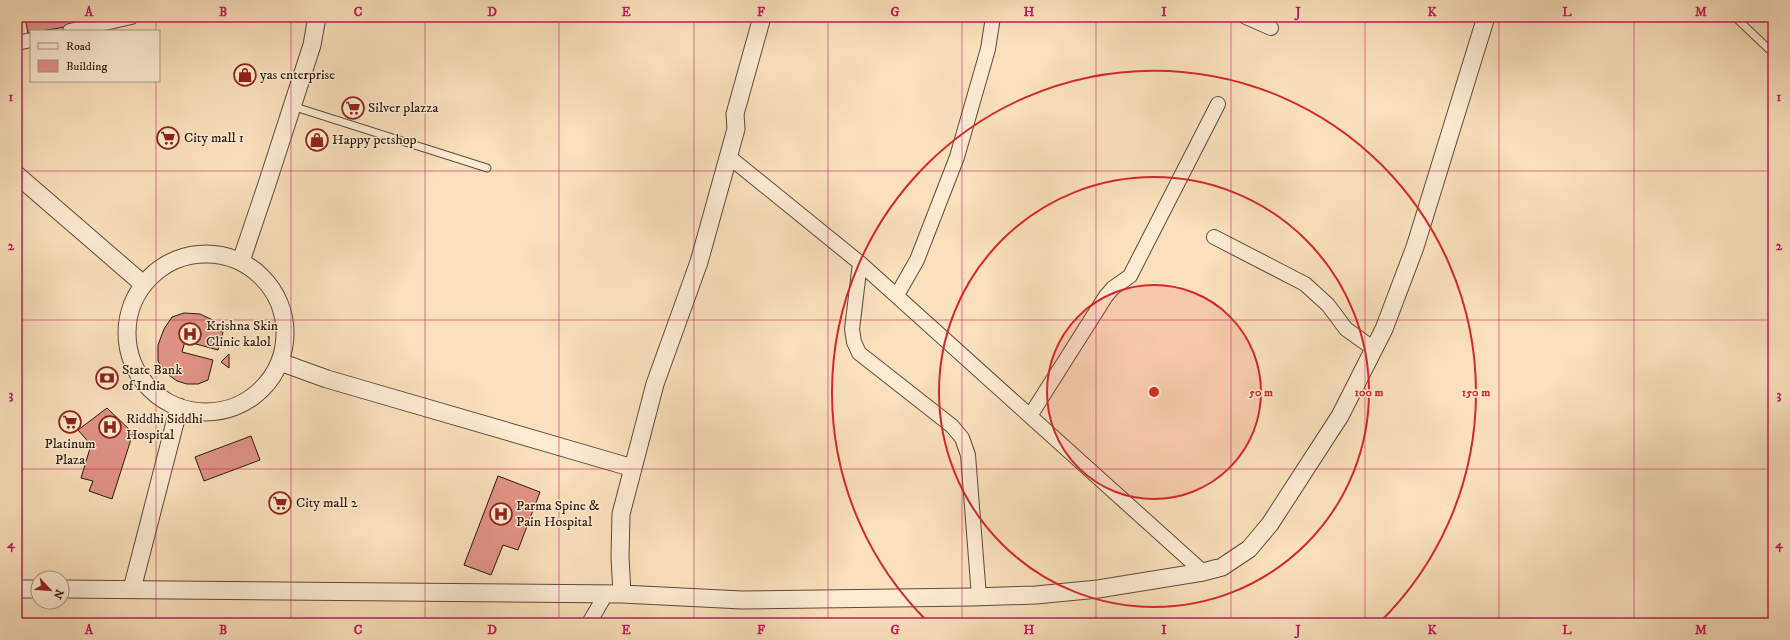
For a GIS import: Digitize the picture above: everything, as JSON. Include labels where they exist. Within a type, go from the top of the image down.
[{"type":"street","points":[[74,30],[131,17]]},
{"type":"street","points":[[241,261],[312,45],[317,17]]},
{"type":"street","points":[[589,623],[614,594],[620,557],[621,514],[655,384],[699,262],[736,129],[735,114],[762,17]]},
{"type":"street","points":[[736,129],[742,123],[744,117],[773,17]]},
{"type":"street","points":[[897,295],[917,260],[957,157],[988,49],[993,17]]},
{"type":"street","points":[[1246,17],[1271,28]]},
{"type":"street","points":[[70,589],[614,594],[742,600],[979,597],[1036,595],[1098,589],[1202,572],[1222,566],[1236,558],[1260,537],[1340,416],[1384,329],[1415,247],[1484,24],[1494,17]]},
{"type":"street","points":[[17,43],[30,40]]},
{"type":"street","points":[[1030,416],[1102,301],[1113,288],[1130,276],[1218,104]]},
{"type":"street","points":[[728,156],[860,263],[897,295],[1202,572]]},
{"type":"street","points":[[17,174],[143,284]]},
{"type":"street","points":[[1214,237],[1305,284],[1328,305],[1346,329],[1374,349]]},
{"type":"street","points":[[215,254],[241,261],[256,271],[270,284],[279,300],[285,321],[285,342],[280,362],[266,385],[244,402],[219,411],[192,411],[167,402],[146,385],[132,362],[127,335],[131,308],[143,284],[163,266],[188,255],[215,254]]},
{"type":"street","points":[[860,263],[852,329],[854,342],[859,353],[952,426],[962,438],[968,455],[979,597]]},
{"type":"street","points":[[280,362],[327,379],[633,468]]},
{"type":"street","points":[[132,589],[179,406]]},
{"type":"street","points":[[17,589],[30,589]]},
{"type":"lane","points":[[1735,17],[1773,53]]},
{"type":"lane","points":[[292,106],[487,168]]},
{"type":"building","points":[[25,17],[76,17],[78,25],[47,30],[30,30],[30,33],[28,33]]},
{"type":"building","points":[[184,313],[200,314],[215,321],[213,329],[223,332],[218,350],[185,341],[182,352],[213,360],[208,380],[198,384],[187,384],[177,381],[166,373],[158,361],[158,345],[164,329],[172,317]]},
{"type":"building","points":[[229,354],[229,368],[221,362]]},
{"type":"building","points":[[107,408],[133,433],[112,499],[89,491],[93,481],[81,478],[91,445],[78,430]]},
{"type":"building","points":[[251,436],[260,460],[204,481],[195,457]]},
{"type":"building","points":[[498,476],[540,492],[518,550],[503,545],[491,575],[464,565]]},
{"type":"place","name":"yas enterprise","points":[[245,75]]},
{"type":"place","name":"Silver plazza","points":[[353,108]]},
{"type":"place","name":"City mall 1","points":[[168,138]]},
{"type":"place","name":"Happy petshop","points":[[317,140]]},
{"type":"place","name":"Krishna Skin Clinic kalol","points":[[190,334]]},
{"type":"place","name":"State Bank of India","points":[[107,378]]},
{"type":"place","name":"Platinum Plaza","points":[[70,422]]},
{"type":"place","name":"Riddhi Siddhi Hospital","points":[[110,427]]},
{"type":"place","name":"City mall 2","points":[[280,503]]},
{"type":"place","name":"Parma Spine & Pain Hospital","points":[[501,514]]}]
